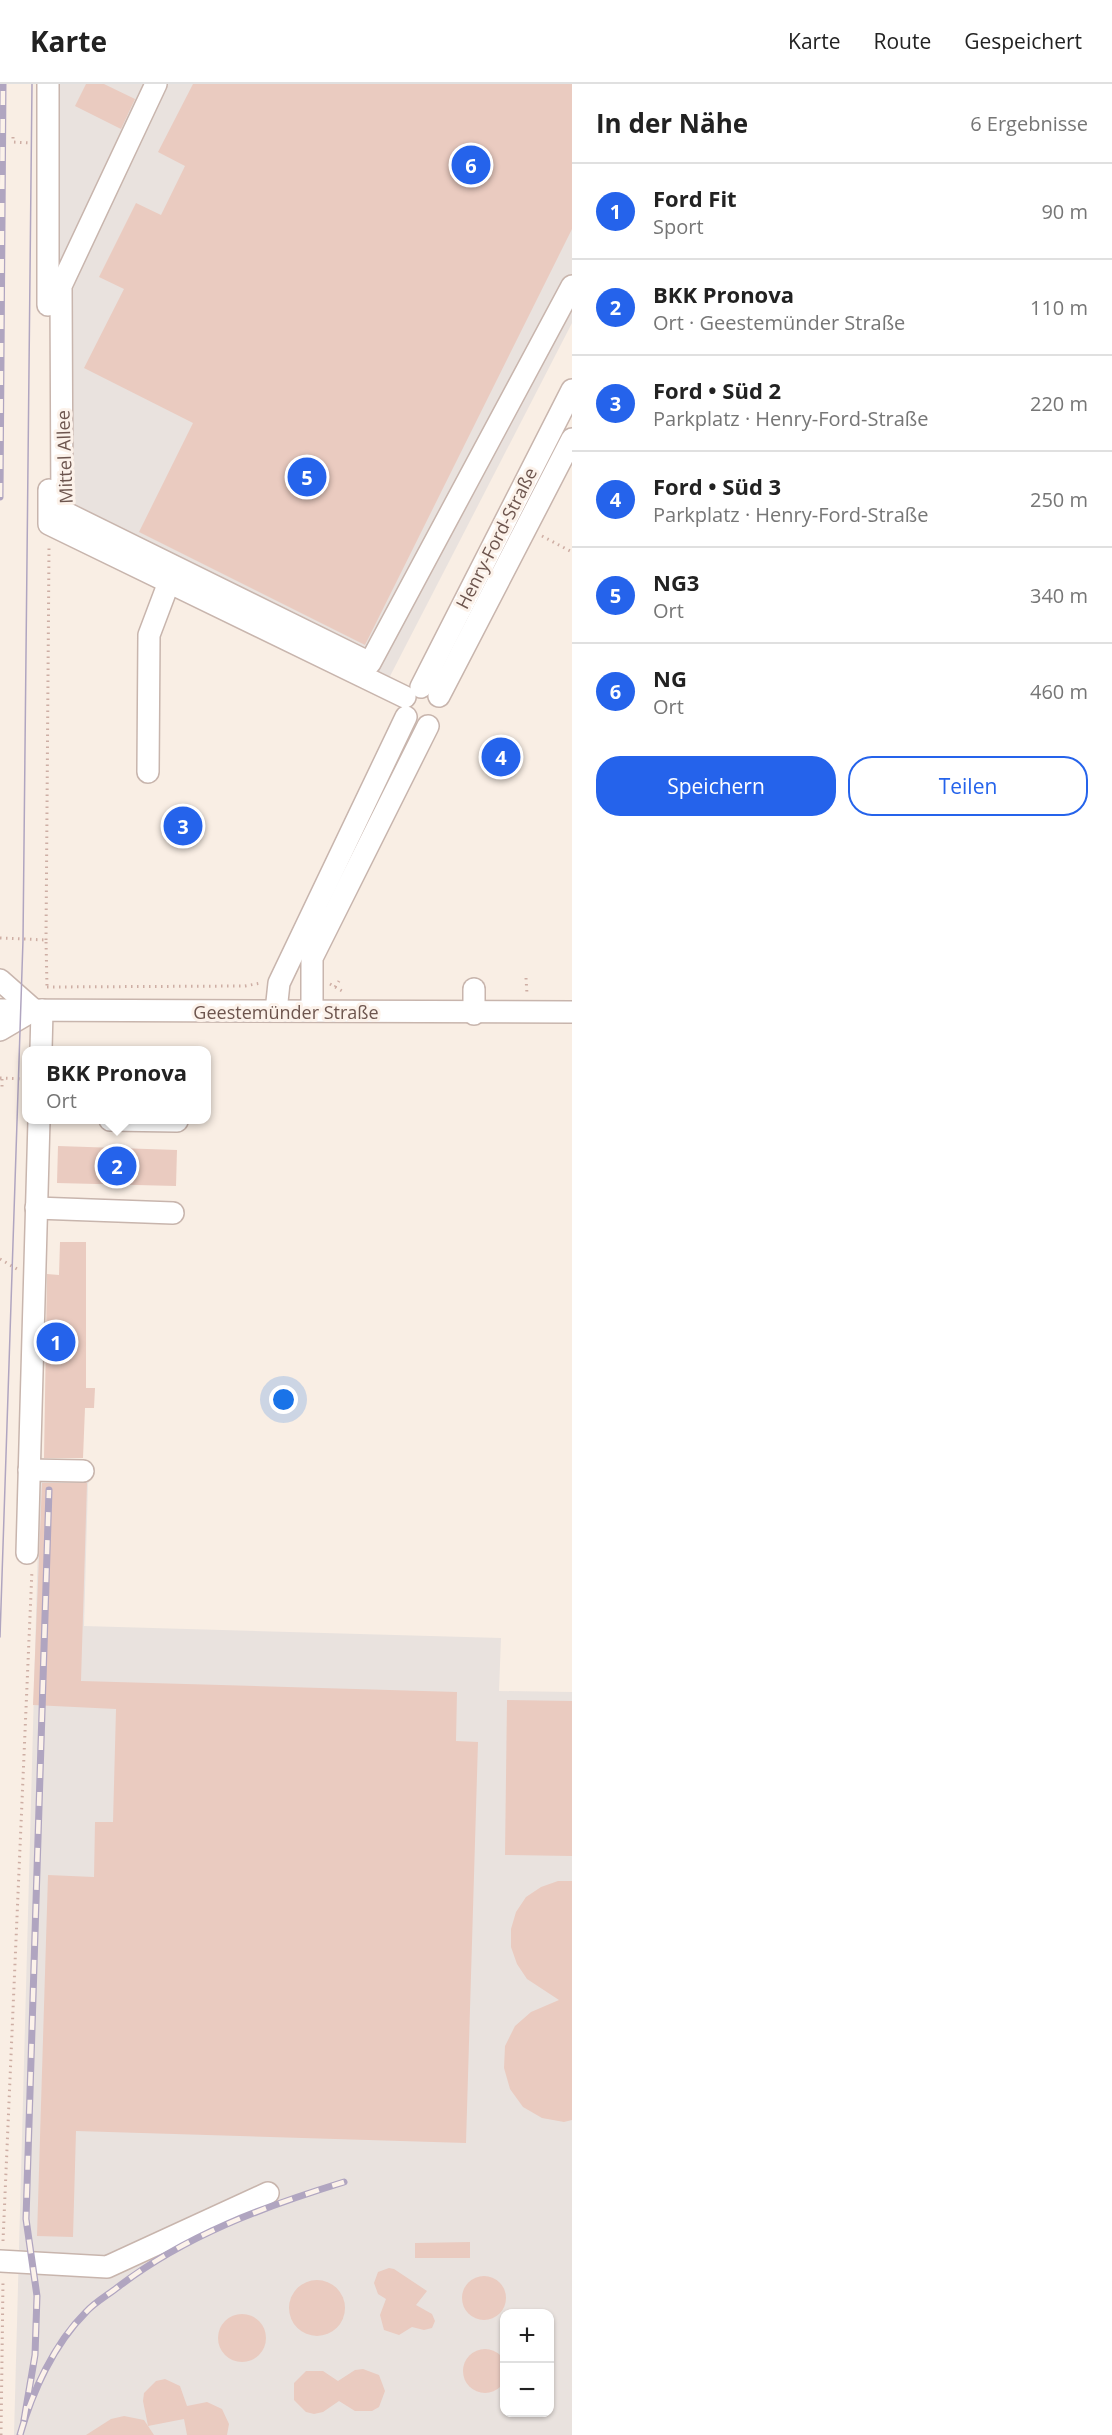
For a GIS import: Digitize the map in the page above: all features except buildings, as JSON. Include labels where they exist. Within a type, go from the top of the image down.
[{"type":"street","points":[[48,84],[49,524],[418,699],[415,725],[428,726]]},
{"type":"street","name":"Mittel Allee","points":[[156,84],[61,286],[62,511],[370,663],[572,286]]},
{"type":"street","name":"Henry-Ford-Straße","points":[[276,1011],[279,982],[572,390]]},
{"type":"street","name":"Henry-Ford-Straße","points":[[418,699],[572,439]]},
{"type":"street","points":[[148,772],[149,635],[170,582]]},
{"type":"street","name":"Henry-Ford-Straße","points":[[312,1010],[312,958],[428,726],[441,714],[418,699]]},
{"type":"street","points":[[0,980],[38,1010],[41,1046]]},
{"type":"street","points":[[474,989],[474,1014]]},
{"type":"street","name":"Geestemünder Straße","points":[[0,1010],[312,1010],[474,1014],[572,1012]]},
{"type":"street","points":[[0,1030],[38,1010]]},
{"type":"street","points":[[29,1560],[29,1470],[39,1124]]},
{"type":"street","points":[[36,1208],[174,1213]]},
{"type":"street","points":[[29,1470],[83,1471]]},
{"type":"street","points":[[1,2261],[107,2267],[268,2193]]},
{"type":"path","points":[[13,137],[13,142],[38,143]]},
{"type":"path","points":[[47,987],[49,524]]},
{"type":"path","points":[[549,540],[572,552]]},
{"type":"path","points":[[555,550],[558,545]]},
{"type":"path","points":[[0,938],[46,940]]},
{"type":"path","points":[[335,987],[339,981]]},
{"type":"path","points":[[2,1087],[1,1078],[22,1079]]},
{"type":"path","points":[[0,1259],[18,1270],[24,1270]]},
{"type":"path","points":[[1,2435],[1,2261],[29,1560]]},
{"type":"shaded area","points":[[55,84],[572,84],[572,323],[387,682],[60,513]]},
{"type":"shaded area","points":[[40,1467],[94,1469],[88,1484],[84,1626],[501,1638],[499,1691],[572,1692],[572,2435],[14,2435]]},
{"type":"tram line","points":[[0,1637],[23,940],[32,84]]},
{"type":"railway","points":[[0,497],[3,84]]},
{"type":"railway","points":[[24,2420],[35,2355],[37,2296],[26,2219],[49,1490]]},
{"type":"railway","points":[[20,2435],[31,2402],[54,2354],[74,2325],[97,2302],[171,2252],[226,2224],[344,2182]]},
{"type":"place","name":"NG","points":[[471,165]]},
{"type":"place","name":"NG3","points":[[307,477]]},
{"type":"place","name":"Ford • Süd 3","points":[[501,757]]},
{"type":"place","name":"Ford • Süd 2","points":[[183,826]]},
{"type":"place","name":"BKK Pronova","points":[[117,1166]]},
{"type":"place","name":"Ford Fit","points":[[56,1342]]}]
